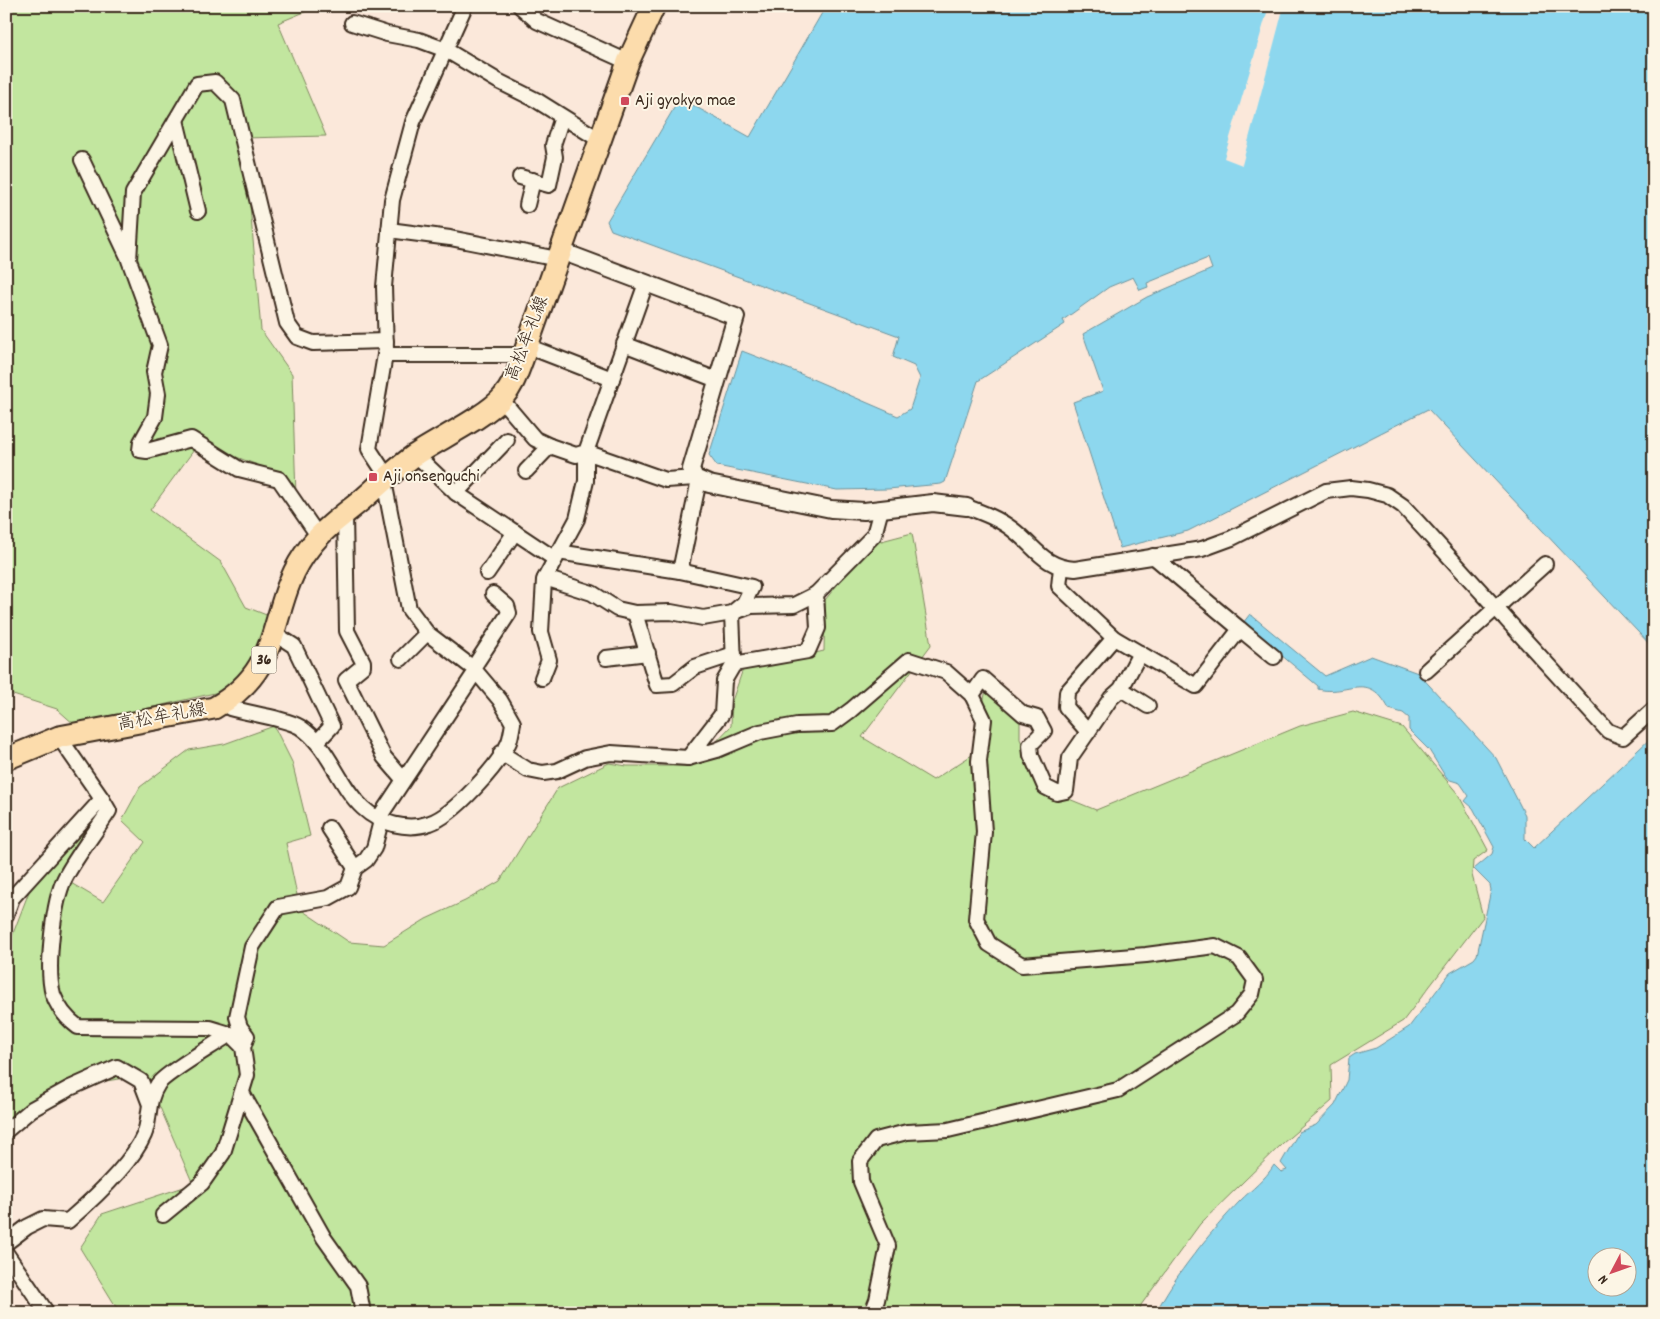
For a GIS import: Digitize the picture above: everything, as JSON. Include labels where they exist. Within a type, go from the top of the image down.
[{"type":"main road","name":"高松牟礼線","points":[[6,759],[60,737],[214,708],[224,702],[247,684],[259,670],[274,633],[293,575],[310,547],[319,537],[416,455],[490,409],[501,399],[513,383],[526,350],[628,62],[654,6]]},
{"type":"street","points":[[224,702],[230,708],[299,726],[317,742],[363,808],[380,820],[404,826],[430,823],[456,808],[487,773],[508,742],[513,723],[500,700],[475,670],[427,633],[409,609],[386,480],[369,450],[386,348],[384,287],[392,200],[413,122],[465,6]]},
{"type":"street","points":[[520,6],[537,21],[628,62]]},
{"type":"street","points":[[352,23],[386,34],[419,40],[446,50],[600,140]]},
{"type":"street","points":[[129,260],[133,193],[197,84],[215,82],[233,100],[287,323],[296,337],[313,343],[386,348],[526,350],[612,379]]},
{"type":"street","points":[[527,205],[527,179],[549,186],[555,157],[553,145],[562,117]]},
{"type":"street","points":[[176,120],[198,210]]},
{"type":"street","points":[[82,160],[129,260],[160,345],[154,372],[158,394],[155,418],[141,442],[140,450],[147,451],[191,439],[238,469],[279,479],[319,537]]},
{"type":"street","points":[[389,230],[559,255],[646,283],[736,316],[690,469],[697,479],[680,571]]},
{"type":"street","points":[[542,678],[548,660],[541,632],[545,578],[577,519],[586,481],[586,452],[646,283]]},
{"type":"street","points":[[624,344],[717,380]]},
{"type":"street","points":[[501,399],[535,439],[576,456],[586,452],[666,480],[697,479],[709,484],[831,509],[864,511],[933,502],[967,507],[990,516],[1012,529],[1044,559],[1061,568],[1076,569],[1202,550],[1232,538],[1326,491],[1351,488],[1387,495],[1403,506],[1608,732],[1623,737],[1654,710]]},
{"type":"street","points":[[456,493],[507,440]]},
{"type":"street","points":[[526,471],[550,446]]},
{"type":"street","points":[[416,455],[456,493],[515,532],[557,556],[680,571],[752,587],[744,603],[732,613]]},
{"type":"street","points":[[545,578],[592,593],[617,609],[635,613],[672,612],[703,618],[732,613],[751,606],[794,605],[816,594],[874,535],[881,509]]},
{"type":"street","points":[[345,514],[347,631],[362,662],[362,666],[346,680],[384,757],[403,780]]},
{"type":"street","points":[[487,573],[515,532]]},
{"type":"street","points":[[1153,556],[1274,658]]},
{"type":"street","points":[[1426,672],[1545,564]]},
{"type":"street","points":[[1061,568],[1059,586],[1114,638],[1196,686],[1240,629]]},
{"type":"street","points":[[163,1216],[202,1183],[223,1153],[248,1075],[243,1047],[247,1036],[240,1027],[238,1017],[252,947],[278,907],[328,898],[348,887],[355,868],[366,860],[374,848],[380,820],[403,780],[426,749],[509,613],[507,606],[493,594]]},
{"type":"street","points":[[635,613],[658,685],[673,684],[695,667],[734,659],[808,651],[818,628],[816,594]]},
{"type":"street","points":[[688,758],[722,714],[724,681],[734,659],[732,613]]},
{"type":"street","points":[[274,633],[294,646],[332,726],[317,742]]},
{"type":"street","points":[[401,659],[427,633]]},
{"type":"street","points":[[1088,732],[1066,707],[1067,692],[1114,638]]},
{"type":"street","points":[[606,658],[648,653]]},
{"type":"street","points":[[972,695],[983,679],[1023,714],[1037,718],[1044,731],[1030,745],[1031,755],[1045,787],[1057,793],[1066,791],[1070,758],[1111,698],[1121,689],[1140,653]]},
{"type":"street","points":[[501,753],[528,770],[543,773],[557,771],[585,758],[611,753],[688,758],[717,750],[760,732],[797,725],[832,724],[909,660],[946,672],[972,695],[984,720],[979,761],[984,832],[976,919],[989,944],[1022,965],[1146,955],[1215,946],[1239,958],[1255,980],[1252,994],[1236,1014],[1118,1090],[948,1130],[907,1132],[876,1140],[860,1162],[861,1182],[888,1246],[877,1300],[872,1313]]},
{"type":"street","points":[[1121,689],[1148,706]]},
{"type":"street","points":[[60,737],[109,812],[64,878],[54,908],[51,956],[53,993],[64,1017],[78,1027],[210,1028],[230,1034],[243,1047]]},
{"type":"street","points":[[6,915],[12,898],[102,799]]},
{"type":"street","points":[[329,828],[355,868]]},
{"type":"street","points":[[6,1243],[27,1226],[44,1219],[68,1221],[90,1202],[130,1156],[144,1135],[149,1102],[159,1083],[230,1034]]},
{"type":"street","points":[[6,1132],[32,1109],[70,1088],[117,1067],[140,1081],[149,1102]]},
{"type":"street","points":[[242,1093],[320,1230],[358,1286],[363,1313]]},
{"type":"street","points":[[6,1253],[47,1313]]},
{"type":"green space","points":[[6,6],[319,6],[278,23],[326,136],[244,138],[261,330],[292,374],[296,496],[279,473],[199,443],[150,510],[221,562],[246,607],[269,616],[253,664],[232,689],[75,725],[57,709],[10,694],[6,687]]},
{"type":"green space","points":[[912,533],[931,645],[862,737],[933,780],[972,755],[987,685],[1020,716],[1020,739],[1042,788],[1096,810],[1300,726],[1353,712],[1402,727],[1458,794],[1488,850],[1473,861],[1472,875],[1483,917],[1403,1021],[1331,1065],[1332,1101],[1283,1143],[1200,1224],[1141,1305],[1140,1313],[120,1313],[80,1248],[102,1214],[193,1184],[146,1075],[52,1089],[39,1105],[6,1131],[6,952],[30,889],[93,819],[99,823],[59,876],[103,902],[145,842],[122,820],[140,787],[189,750],[224,744],[274,726],[292,762],[310,836],[286,843],[300,909],[349,942],[384,945],[426,919],[465,901],[500,881],[558,788],[609,763],[627,766],[693,766],[731,726],[732,701],[743,669],[824,651],[825,600],[870,544]]},
{"type":"water","points":[[826,6],[1654,6],[1654,649],[1428,409],[1188,531],[1120,548],[1073,402],[1103,391],[1083,334],[1147,297],[1212,269],[1208,258],[1147,283],[1148,287],[1140,290],[1133,277],[1109,287],[1063,320],[1065,324],[978,381],[945,482],[941,484],[888,489],[837,490],[717,466],[709,455],[742,351],[898,416],[910,409],[920,378],[914,366],[893,357],[899,336],[611,230],[607,221],[680,98],[750,137]]},
{"type":"water","points":[[1250,614],[1325,676],[1371,656],[1418,673],[1496,758],[1525,815],[1525,839],[1534,848],[1654,735],[1654,1313],[1156,1313],[1182,1270],[1229,1212],[1262,1180],[1274,1165],[1281,1172],[1287,1170],[1281,1163],[1299,1132],[1316,1125],[1335,1105],[1347,1080],[1349,1058],[1355,1054],[1376,1048],[1409,1027],[1450,973],[1474,959],[1477,955],[1491,890],[1490,885],[1474,869],[1492,854],[1494,847],[1473,808],[1465,801],[1469,796],[1460,783],[1447,779],[1429,750],[1409,730],[1409,718],[1403,713],[1389,709],[1381,697],[1373,690],[1357,687],[1329,691],[1318,689],[1318,686],[1243,623]]},
{"type":"pier","points":[[1269,6],[1284,6],[1242,165],[1224,158]]},
{"type":"place","name":"Aji gyokyo mae","points":[[625,101]]},
{"type":"place","name":"Aji onsenguchi","points":[[373,477]]}]
